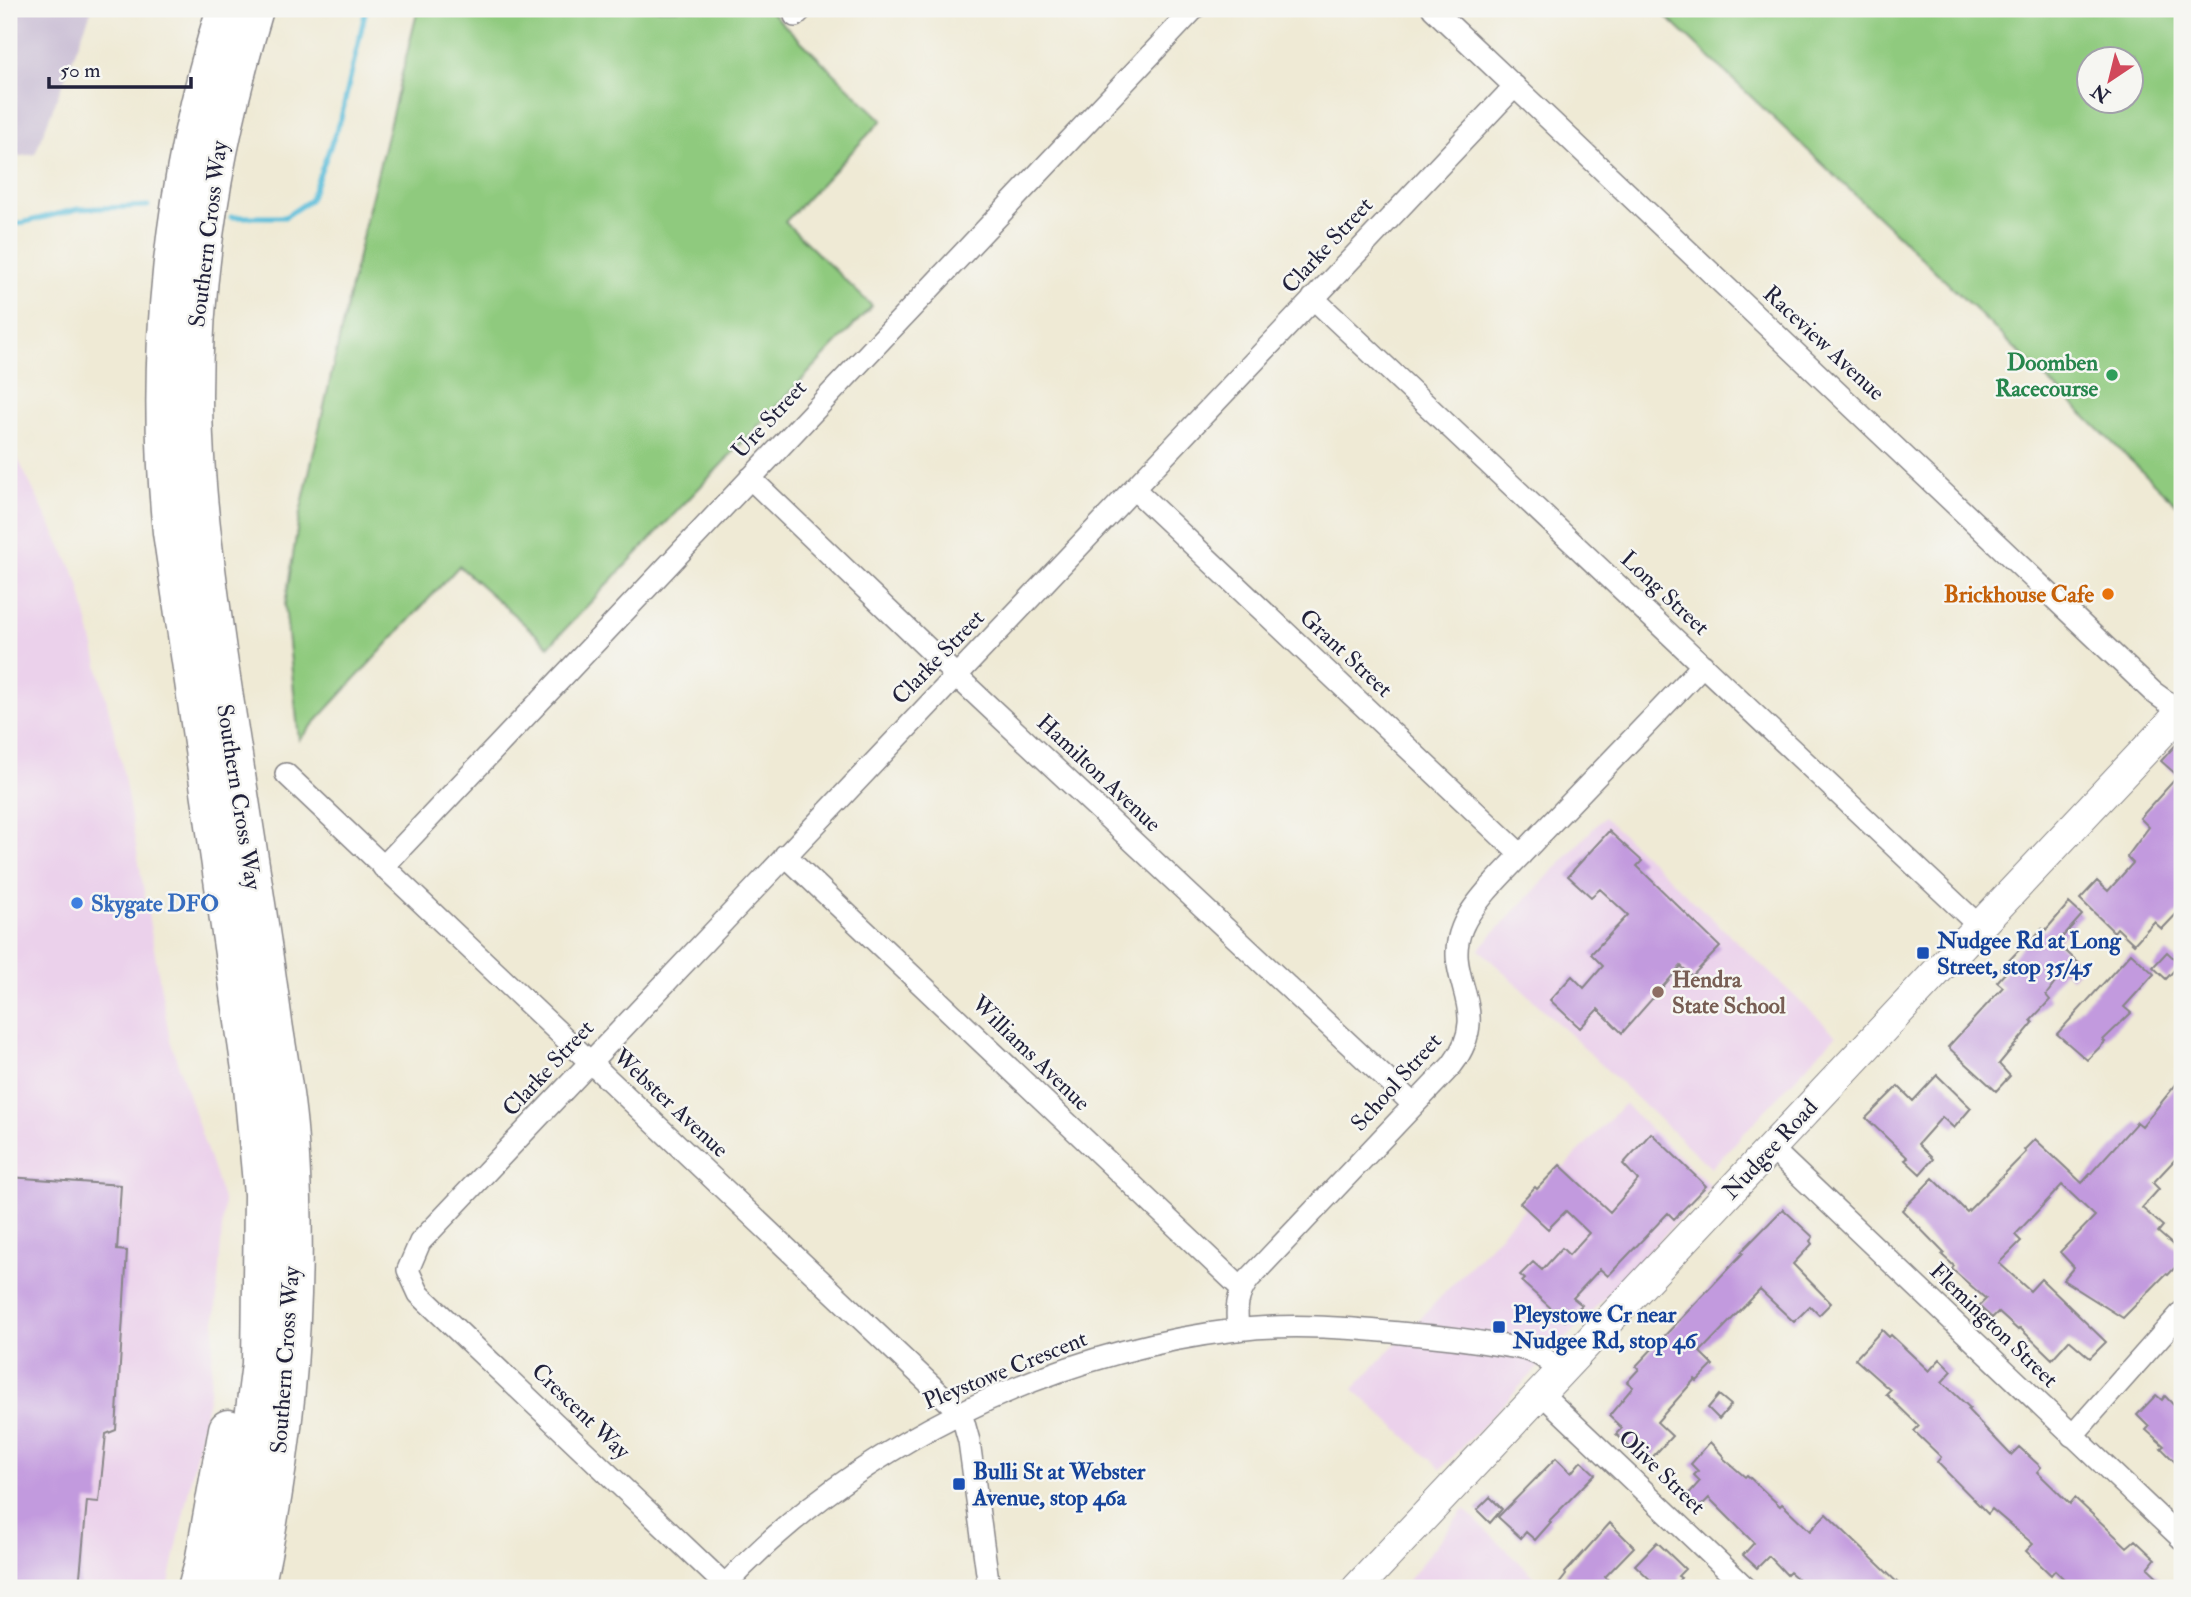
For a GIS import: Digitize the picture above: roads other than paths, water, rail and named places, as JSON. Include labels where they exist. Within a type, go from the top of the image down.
[{"type":"highway","name":"Southern Cross Way","points":[[226,9],[191,143],[180,206],[171,276],[164,400],[167,487],[172,532],[252,1076],[263,1194],[261,1364],[243,1504],[226,1588]]},
{"type":"highway","name":"Southern Cross Way","points":[[254,9],[225,110],[208,205],[196,304],[192,397],[200,520],[212,614],[268,981],[289,1140],[293,1284],[291,1348],[277,1477],[255,1588]]},
{"type":"highway","points":[[197,1588],[220,1477],[235,1379],[243,1258],[240,1116],[252,1076]]},
{"type":"main road","name":"Nudgee Road","points":[[1357,1588],[2182,711]]},
{"type":"street","name":"Ure Street","points":[[383,867],[1194,9]]},
{"type":"street","name":"Raceview Avenue","points":[[1433,9],[2153,692],[2182,711]]},
{"type":"street","name":"Clarke Street","points":[[408,1270],[420,1242],[1515,86]]},
{"type":"street","name":"Long Street","points":[[1313,298],[1979,926]]},
{"type":"street","name":"Hamilton Avenue","points":[[750,478],[1414,1105]]},
{"type":"street","name":"Grant Street","points":[[1134,489],[1521,855]]},
{"type":"street","name":"School Street","points":[[1241,1289],[1460,1054],[1468,1033],[1469,1009],[1456,958],[1461,929],[1468,914],[1703,665]]},
{"type":"street","name":"Webster Avenue","points":[[286,774],[951,1404],[958,1414]]},
{"type":"street","name":"Williams Avenue","points":[[785,855],[1241,1289]]},
{"type":"street","name":"Flemington Street","points":[[1771,1148],[2182,1539]]},
{"type":"street","name":"Crescent Way","points":[[408,1270],[419,1294],[723,1587]]},
{"type":"street","points":[[1238,1330],[1236,1308],[1241,1289]]},
{"type":"street","points":[[2072,1436],[2182,1311]]},
{"type":"street","name":"Pleystowe Crescent","points":[[723,1587],[789,1524],[838,1485],[906,1442],[958,1414],[1060,1371],[1122,1352],[1181,1338],[1238,1330],[1355,1330],[1453,1338],[1538,1353],[1551,1382]]},
{"type":"street","name":"Olive Street","points":[[1551,1382],[1739,1586]]},
{"type":"street","points":[[958,1414],[970,1441],[989,1588]]},
{"type":"waterway","points":[[231,217],[285,217],[310,200],[341,118],[366,9]]},
{"type":"waterway","points":[[9,226],[78,209],[148,206]]},
{"type":"place","name":"Doomben Racecourse","points":[[2112,375]]},
{"type":"place","name":"Brickhouse Cafe","points":[[2108,594]]},
{"type":"place","name":"Skygate DFO","points":[[77,903]]},
{"type":"place","name":"Nudgee Rd at Long Street, stop 35/45","points":[[1923,953]]},
{"type":"place","name":"Hendra State School","points":[[1658,992]]},
{"type":"place","name":"Pleystowe Cr near Nudgee Rd, stop 46","points":[[1499,1327]]},
{"type":"place","name":"Bulli St at Webster Avenue, stop 46a","points":[[959,1484]]}]
